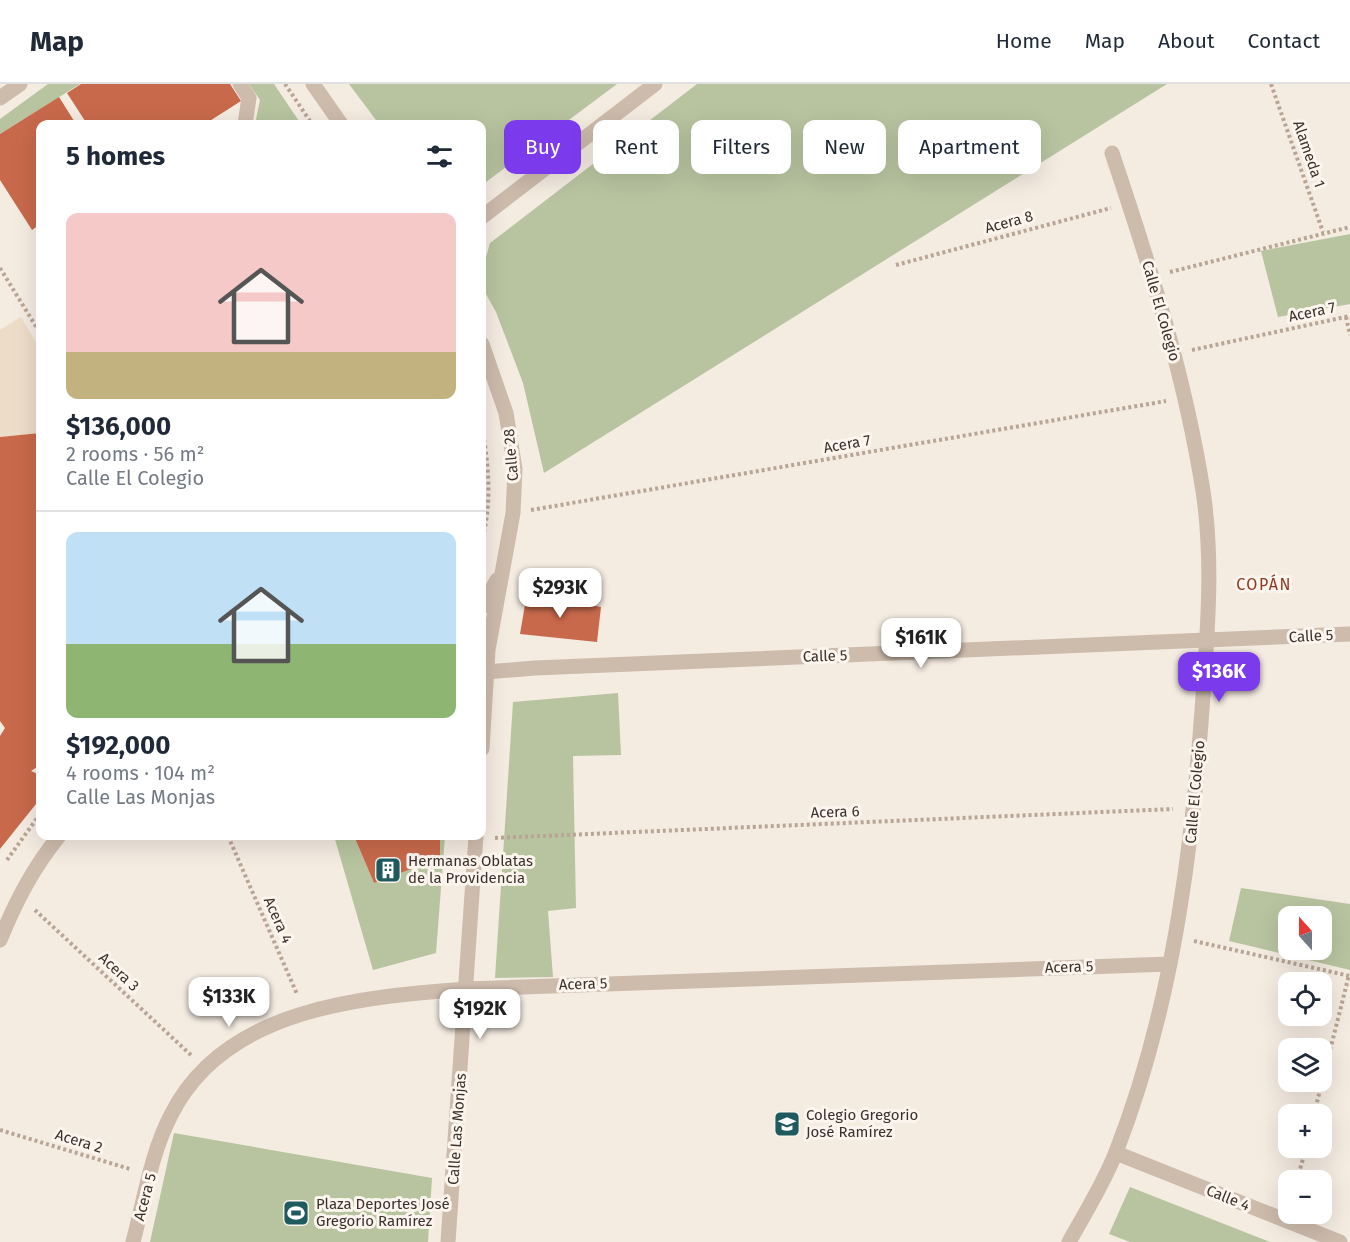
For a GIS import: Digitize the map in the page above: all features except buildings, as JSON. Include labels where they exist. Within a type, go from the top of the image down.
[{"type":"street","points":[[0,98],[20,84]]},
{"type":"street","points":[[240,84],[249,98],[246,120]]},
{"type":"street","points":[[313,84],[338,120]]},
{"type":"street","points":[[486,214],[656,84]]},
{"type":"street","name":"Calle El Colegio","points":[[1070,1242],[1116,1153],[1154,1037],[1176,937],[1195,808],[1207,641],[1209,585],[1203,492],[1173,354],[1152,277],[1112,153]]},
{"type":"street","name":"Calle 28","points":[[486,354],[500,389],[512,437],[515,469],[513,513],[502,570]]},
{"type":"street","points":[[486,600],[502,570]]},
{"type":"street","points":[[486,662],[502,570]]},
{"type":"street","name":"Calle 5","points":[[486,674],[535,668],[1350,634]]},
{"type":"street","points":[[0,940],[19,895],[36,865],[56,840]]},
{"type":"street","name":"Calle Las Monjas","points":[[448,1242],[476,840]]},
{"type":"street","name":"Acera 5","points":[[133,1242],[170,1116],[204,1067],[234,1044],[261,1030],[306,1013],[370,998],[467,988],[1170,964]]},
{"type":"street","name":"Calle 4","points":[[1116,1153],[1340,1242]]},
{"type":"path","points":[[285,84],[309,120]]},
{"type":"path","name":"Alameda 1","points":[[1271,84],[1323,232]]},
{"type":"path","name":"Acera 8","points":[[896,265],[1129,203]]},
{"type":"path","points":[[1152,277],[1350,227]]},
{"type":"path","points":[[0,268],[36,326]]},
{"type":"path","points":[[1348,316],[1350,335]]},
{"type":"path","name":"Acera 7","points":[[1173,354],[1348,316]]},
{"type":"path","name":"Acera 7","points":[[513,513],[1184,398]]},
{"type":"path","points":[[486,464],[488,482],[486,524]]},
{"type":"path","name":"Acera 6","points":[[486,837],[1195,808]]},
{"type":"path","points":[[7,860],[36,820]]},
{"type":"path","name":"Acera 4","points":[[230,840],[306,1013]]},
{"type":"path","name":"Acera 3","points":[[19,895],[204,1067]]},
{"type":"path","points":[[1176,937],[1349,975],[1317,1104]]},
{"type":"path","name":"Acera 2","points":[[0,1130],[151,1175]]},
{"type":"green space","points":[[48,84],[80,84],[0,134],[0,119]]},
{"type":"green space","points":[[249,84],[274,84],[298,120],[256,120],[260,100]]},
{"type":"green space","points":[[349,84],[617,84],[569,120],[504,120],[504,169],[486,182],[486,120],[376,120]]},
{"type":"green space","points":[[697,84],[1167,84],[1041,163],[1041,120],[898,120],[898,174],[1023,174],[544,473],[523,383],[496,312],[486,294],[486,257],[490,243],[593,164],[593,174],[679,174],[679,120],[650,120]]},
{"type":"green space","points":[[1350,234],[1350,304],[1278,317],[1261,251]]},
{"type":"green space","points":[[618,693],[621,755],[573,756],[576,908],[548,911],[553,977],[495,978],[513,702]]},
{"type":"green space","points":[[335,840],[356,840],[374,883],[439,858],[440,840],[445,840],[436,953],[373,970]]},
{"type":"green space","points":[[1241,888],[1350,904],[1350,970],[1308,960],[1332,960],[1332,906],[1278,906],[1278,953],[1229,941]]},
{"type":"green space","name":"Plaza Deportes José Gregorio Ramírez","points":[[174,1133],[432,1178],[428,1242],[150,1242]]},
{"type":"green space","points":[[1130,1187],[1270,1242],[1130,1242],[1109,1234]]},
{"type":"shaded area","points":[[21,317],[36,342],[36,433],[0,437],[0,330]]},
{"type":"place","name":"Hermanas Oblatas de la Providencia","points":[[388,870]]},
{"type":"place","name":"Colegio Gregorio José Ramírez","points":[[787,1124]]},
{"type":"place","name":"Plaza Deportes José Gregorio Ramírez","points":[[296,1213]]},
{"type":"district","name":"COPÁN","points":[[1264,584]]}]
